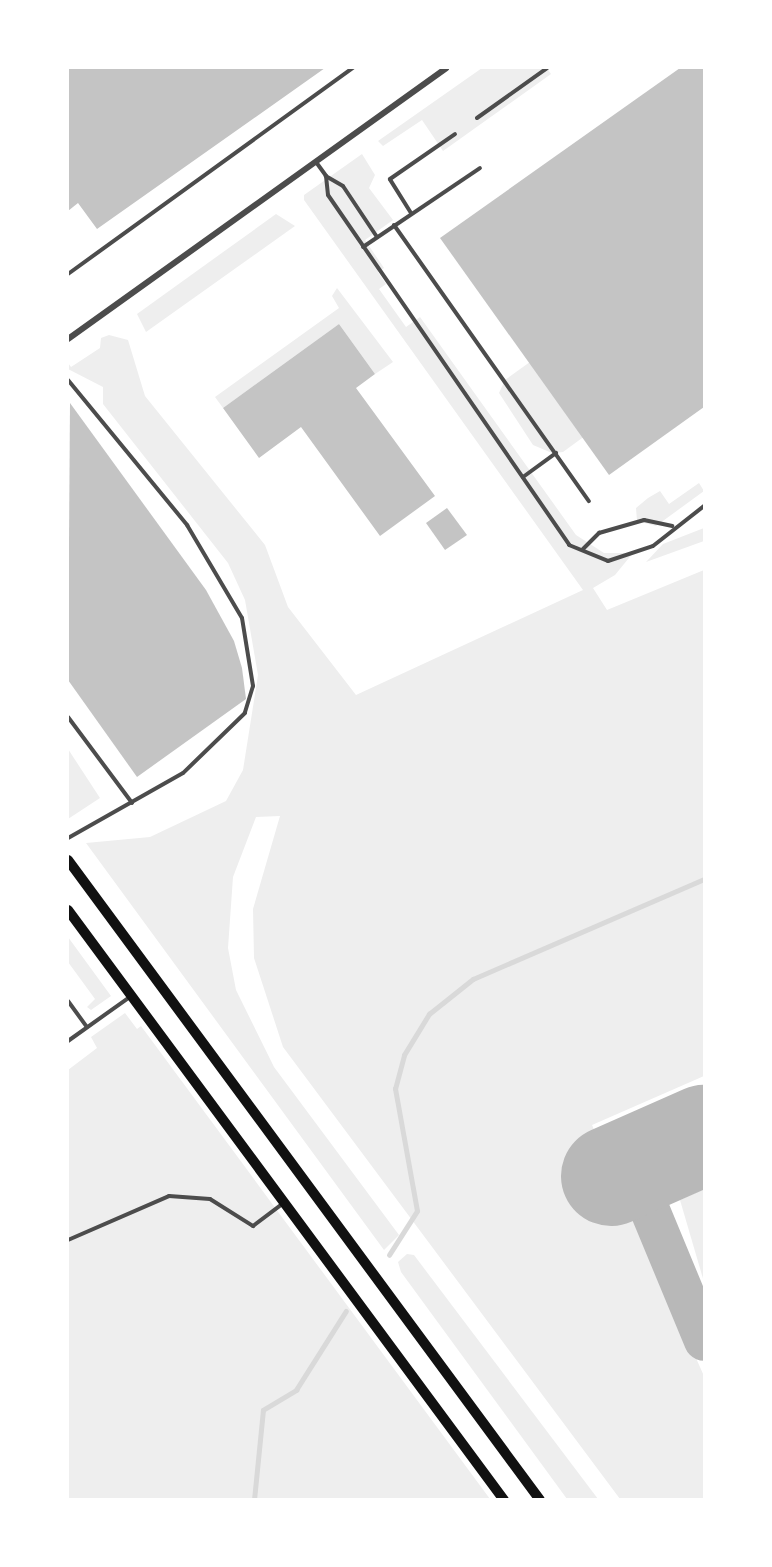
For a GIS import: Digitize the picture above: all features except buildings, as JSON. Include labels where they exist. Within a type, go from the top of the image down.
[{"type":"main road","points":[[68,860],[540,1500]]},
{"type":"main road","points":[[68,910],[286,1201],[504,1500]]},
{"type":"street","points":[[68,339],[446,68]]},
{"type":"lane","points":[[68,274],[353,68]]},
{"type":"lane","points":[[477,118],[547,68]]},
{"type":"lane","points":[[411,213],[390,179],[455,134]]},
{"type":"lane","points":[[315,161],[326,176],[343,186],[377,237]]},
{"type":"lane","points":[[363,247],[480,168]]},
{"type":"lane","points":[[326,176],[328,195],[569,545],[608,561],[653,546],[673,526],[705,506]]},
{"type":"lane","points":[[394,225],[590,501]]},
{"type":"lane","points":[[68,380],[187,525],[242,618],[253,686],[245,713],[221,741],[183,773],[68,838]]},
{"type":"lane","points":[[522,477],[556,453]]},
{"type":"lane","points":[[583,549],[599,533],[644,520],[673,526]]},
{"type":"lane","points":[[68,717],[132,803]]},
{"type":"lane","points":[[68,1041],[131,996]]},
{"type":"lane","points":[[68,1001],[87,1027]]},
{"type":"lane","points":[[68,1240],[169,1196],[210,1199],[253,1226],[286,1201]]},
{"type":"shaded area","points":[[482,68],[547,68],[551,74],[443,151],[422,120],[383,146],[378,141]]},
{"type":"shaded area","points":[[362,154],[375,175],[369,188],[393,220],[365,240],[384,268],[378,272],[386,284],[379,289],[406,327],[420,317],[576,535],[604,553],[633,553],[615,575],[593,588],[607,610],[704,570],[704,1076],[592,1125],[704,1376],[704,1499],[620,1499],[283,1047],[254,958],[253,909],[280,816],[256,817],[233,877],[228,948],[236,990],[274,1067],[399,1235],[384,1250],[86,843],[150,837],[226,801],[243,770],[258,675],[245,600],[228,563],[103,404],[103,387],[68,369],[68,363],[71,367],[100,348],[101,338],[109,335],[128,340],[145,396],[265,545],[288,607],[356,695],[583,590],[304,200],[304,195]]},
{"type":"shaded area","points":[[276,214],[295,226],[146,332],[137,314]]},
{"type":"shaded area","points":[[337,288],[393,362],[375,374],[339,324],[223,408],[215,397],[339,308],[332,296]]},
{"type":"shaded area","points":[[555,344],[608,419],[563,452],[552,453],[533,445],[499,393],[505,380]]},
{"type":"shaded area","points":[[699,483],[704,491],[656,526],[637,521],[636,508],[648,498],[660,491],[669,504]]},
{"type":"shaded area","points":[[704,528],[704,541],[646,562],[663,544]]},
{"type":"shaded area","points":[[68,749],[100,798],[68,819]]},
{"type":"shaded area","points":[[68,937],[111,996],[91,1010],[87,1007],[95,999],[68,962]]},
{"type":"shaded area","points":[[125,1013],[137,1029],[141,1026],[490,1499],[68,1500],[68,1070],[97,1048],[91,1037]]},
{"type":"shaded area","points":[[704,1189],[704,1282],[680,1200]]},
{"type":"shaded area","points":[[407,1254],[414,1255],[598,1499],[567,1499],[401,1272],[398,1262]]},
{"type":"waterway","points":[[389,1255],[417,1211],[395,1089],[404,1055],[429,1014],[473,979],[704,879]]},
{"type":"waterway","points":[[254,1500],[263,1410],[296,1390],[346,1311]]},
{"type":"taxiway","points":[[632,1167],[704,1341]]},
{"type":"runway","points":[[611,1176],[704,1135]]}]
